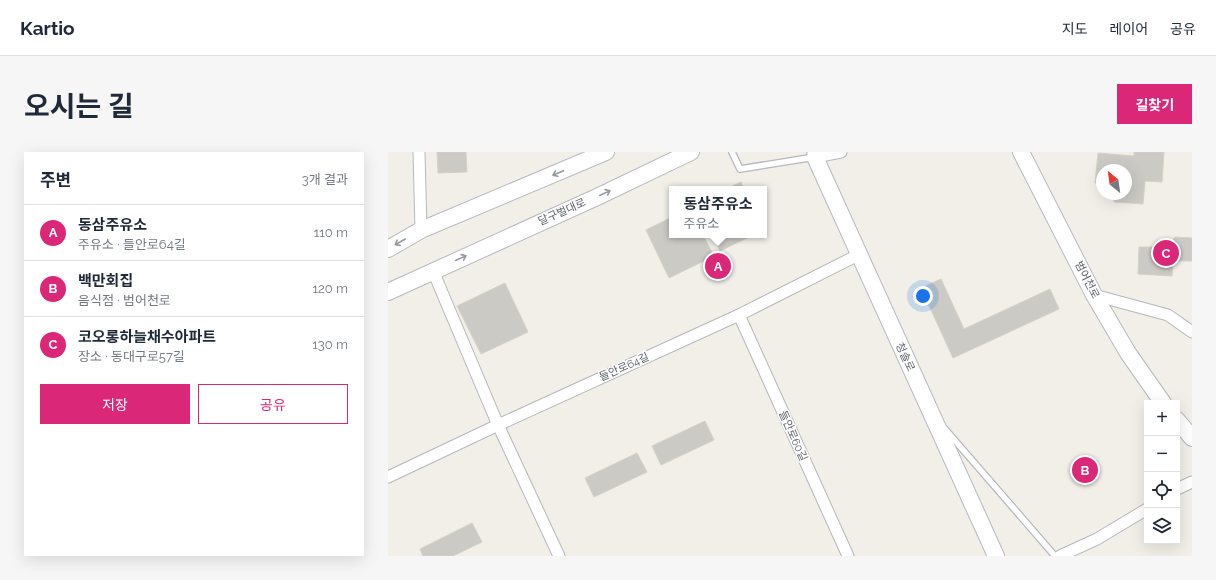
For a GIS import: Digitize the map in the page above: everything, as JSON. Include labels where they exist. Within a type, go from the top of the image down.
[{"type":"main road","name":"달구벌대로","points":[[388,292],[597,197],[691,152]]},
{"type":"main road","name":"범어천로","points":[[1021,152],[1094,295],[1128,353],[1161,400]]},
{"type":"main road","points":[[388,249],[421,230],[600,153]]},
{"type":"main road","name":"청솔로","points":[[814,155],[858,255],[996,556]]},
{"type":"main road","points":[[1180,424],[1192,438]]},
{"type":"street","points":[[419,152],[421,230]]},
{"type":"street","points":[[814,155],[841,152]]},
{"type":"street","name":"들안로64길","points":[[388,477],[498,424],[738,315],[858,255]]},
{"type":"street","points":[[433,271],[498,424],[559,556]]},
{"type":"street","points":[[1094,295],[1168,315],[1192,332]]},
{"type":"street","name":"들안로60길","points":[[738,315],[848,556]]},
{"type":"street","points":[[1180,488],[1192,482]]},
{"type":"street","points":[[1060,556],[1097,539],[1144,511]]},
{"type":"lane","points":[[732,152],[740,169],[814,155]]},
{"type":"lane","points":[[930,411],[1055,556]]},
{"type":"building","points":[[437,152],[466,152],[467,172],[438,173]]},
{"type":"building","points":[[1134,152],[1164,152],[1162,182],[1145,181],[1143,204],[1114,202],[1114,200],[1132,200],[1132,164],[1097,164],[1098,153],[1134,156]]},
{"type":"building","points":[[741,182],[743,186],[732,186]]},
{"type":"building","points":[[669,218],[669,238],[705,238],[714,256],[669,278],[646,230]]},
{"type":"building","points":[[1175,237],[1192,238],[1192,261],[1173,261],[1172,276],[1138,274],[1139,247],[1168,247]]},
{"type":"building","points":[[714,238],[747,238],[720,251]]},
{"type":"building","points":[[941,279],[964,329],[1050,289],[1059,309],[953,358],[921,288]]},
{"type":"building","points":[[505,283],[528,332],[481,354],[457,306]]},
{"type":"building","points":[[705,421],[714,440],[661,465],[652,446]]},
{"type":"building","points":[[637,453],[647,472],[594,497],[585,478]]},
{"type":"building","points":[[472,523],[482,542],[453,556],[423,556],[420,549]]},
{"type":"place","name":"코오롱하늘채수아파트","points":[[1166,253]]},
{"type":"place","name":"동삼주유소","points":[[718,266]]},
{"type":"place","name":"백만회집","points":[[1085,470]]}]
